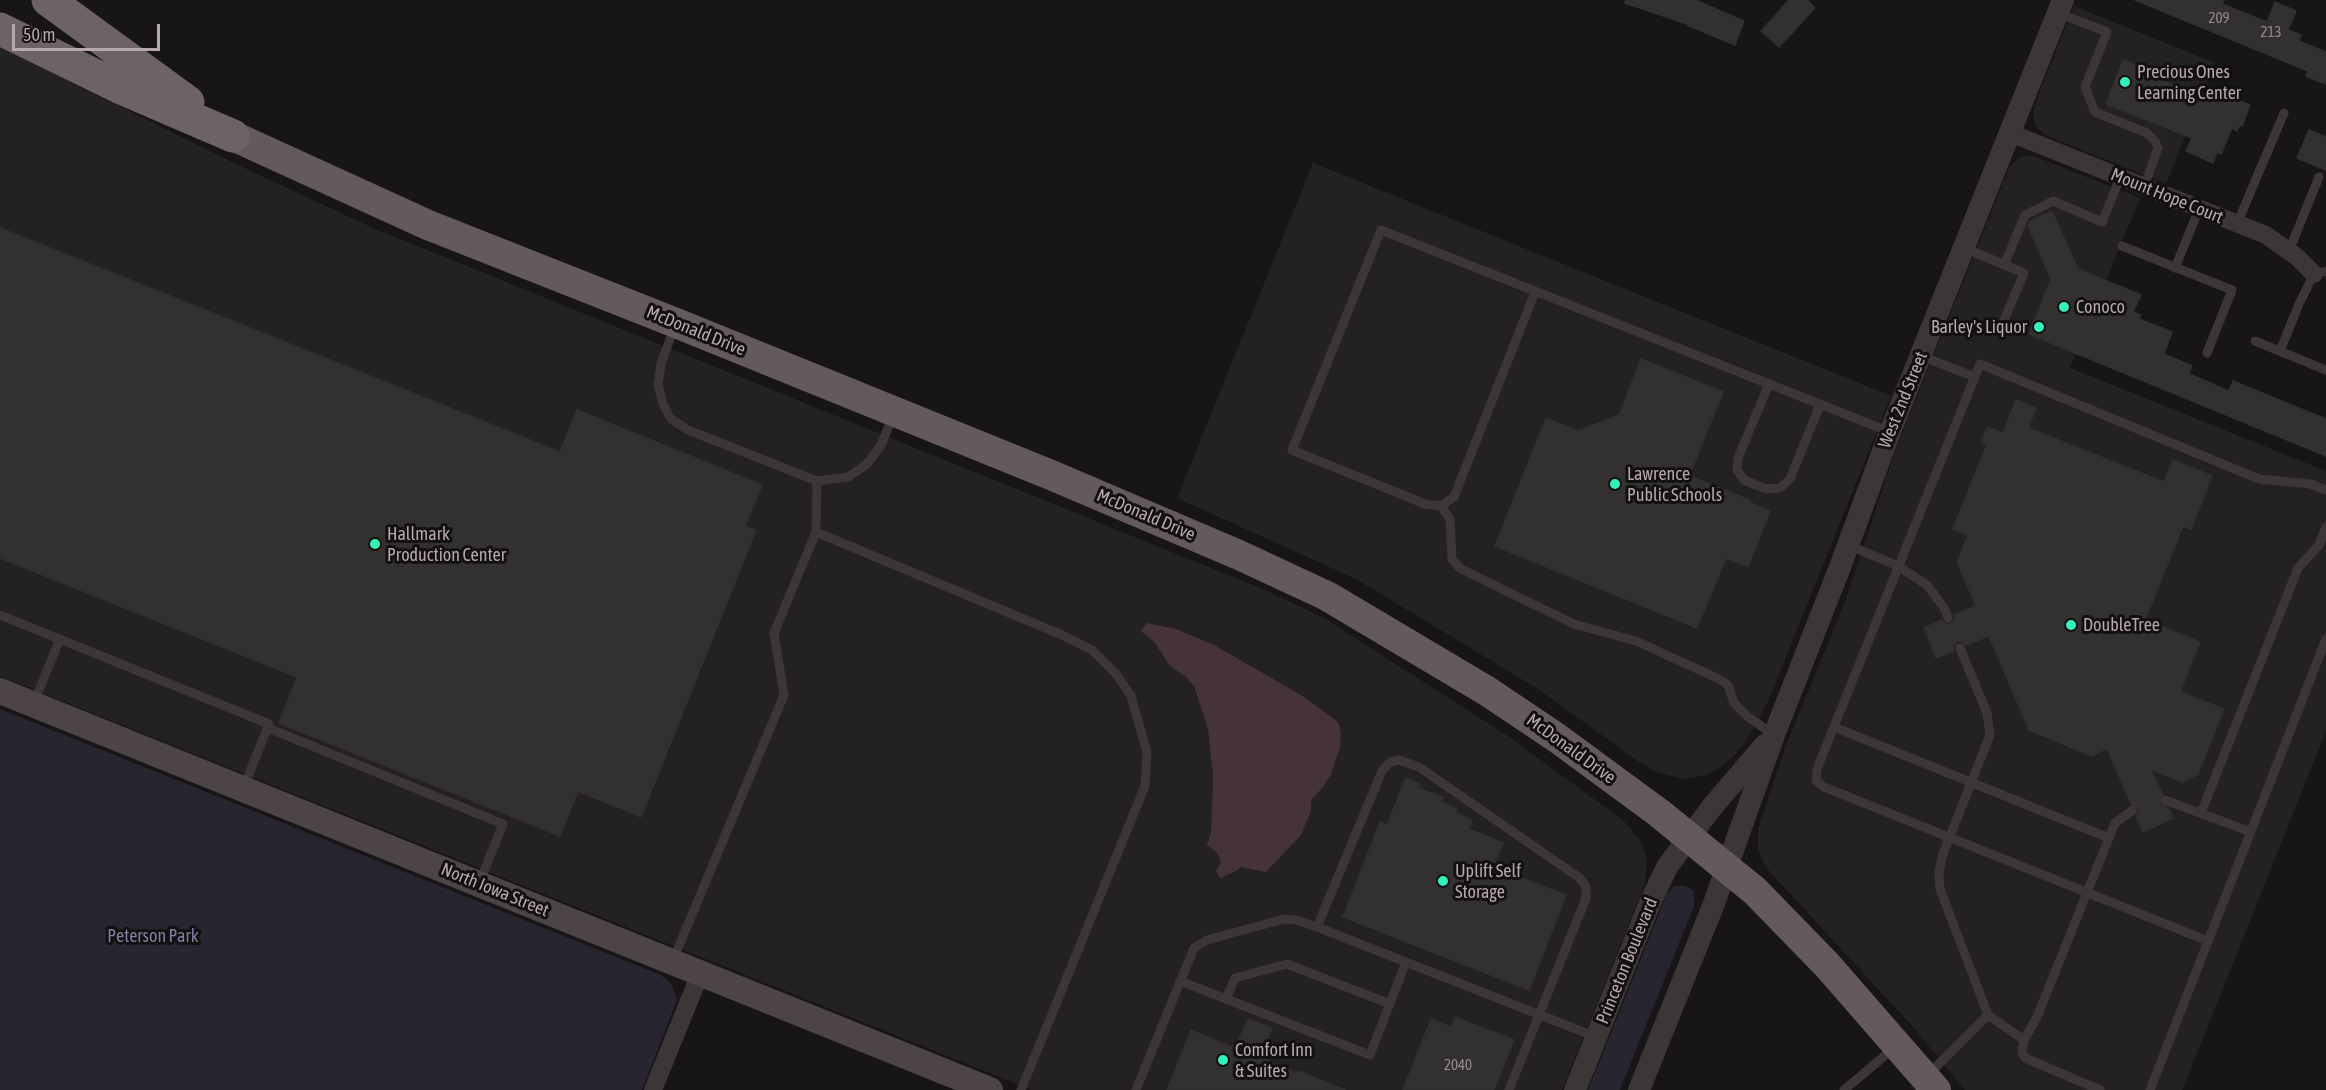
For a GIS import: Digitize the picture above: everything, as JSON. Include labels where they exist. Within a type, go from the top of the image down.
[{"type":"highway","points":[[48,0],[233,136]]},
{"type":"highway","points":[[0,29],[119,87],[233,136]]},
{"type":"highway","name":"McDonald Drive","points":[[233,136],[428,225],[895,411],[1239,555],[1328,596],[1488,691],[1557,738],[1689,837],[1755,891],[1827,965],[1931,1083]]},
{"type":"main road","name":"North Iowa Street","points":[[0,691],[990,1090]]},
{"type":"street","name":"West 2nd Street","points":[[1727,868],[1774,735],[1890,432],[2061,7]]},
{"type":"street","name":"Mount Hope Court","points":[[2010,134],[2266,236],[2320,272]]},
{"type":"street","name":"West 2nd Street","points":[[1689,837],[1774,735]]},
{"type":"street","name":"Princeton Boulevard","points":[[1575,1090],[1654,895],[1667,867],[1689,837]]},
{"type":"street","points":[[1639,1090],[1727,868]]},
{"type":"street","points":[[653,1090],[700,974]]},
{"type":"lane","points":[[2061,7],[2107,33],[2085,87],[2095,112],[2147,133],[2155,141],[2158,148],[2144,187]]},
{"type":"lane","points":[[2237,224],[2284,113]]},
{"type":"lane","points":[[2289,251],[2319,177]]},
{"type":"lane","points":[[2004,265],[2025,214],[2053,201],[2102,222],[2120,178]]},
{"type":"lane","points":[[2175,268],[2199,209]]},
{"type":"lane","points":[[1535,292],[1454,496],[1441,506],[1425,504],[1292,450],[1381,230],[1890,432]]},
{"type":"lane","points":[[2122,246],[2232,290],[2207,353]]},
{"type":"lane","points":[[1964,248],[2024,273],[2002,325]]},
{"type":"lane","points":[[2280,351],[2299,304],[2320,272]]},
{"type":"lane","points":[[676,323],[661,364],[658,385],[663,404],[671,419],[688,430],[817,481],[848,477],[867,464],[881,445],[895,411]]},
{"type":"lane","points":[[2255,341],[2326,370]]},
{"type":"lane","points":[[1921,356],[1975,377]]},
{"type":"lane","points":[[2208,941],[1824,787],[1816,781],[1817,769],[1980,364],[2259,479],[2311,484],[2326,490]]},
{"type":"lane","points":[[1769,384],[1738,458],[1737,470],[1744,480],[1766,489],[1780,488],[1790,479],[1820,405]]},
{"type":"lane","points":[[672,962],[784,695],[774,633],[816,532],[817,481]]},
{"type":"lane","points":[[1441,506],[1450,519],[1452,559],[1461,569],[1574,624],[1636,641],[1719,678],[1728,685],[1734,703],[1747,716],[1774,735]]},
{"type":"lane","points":[[2201,813],[2298,567],[2319,545],[2326,527]]},
{"type":"lane","points":[[816,532],[1062,634],[1092,650],[1116,674],[1131,696],[1147,752],[1144,786],[1022,1090]]},
{"type":"lane","points":[[1848,545],[1899,566],[1927,585],[1944,608],[1948,618]]},
{"type":"lane","points":[[0,615],[269,724],[243,788]]},
{"type":"lane","points":[[33,704],[60,639]]},
{"type":"lane","points":[[2150,1090],[2326,639]]},
{"type":"lane","points":[[1960,648],[1987,713],[1990,735],[1950,837],[1939,871],[1940,889],[1988,1016],[2024,1040]]},
{"type":"lane","points":[[1834,727],[2109,838]]},
{"type":"lane","points":[[268,728],[503,824],[479,883]]},
{"type":"lane","points":[[1317,927],[1382,771],[1390,762],[1399,760],[1419,768],[1581,879],[1586,886],[1586,898],[1509,1090]]},
{"type":"lane","points":[[2165,800],[2251,832]]},
{"type":"lane","points":[[2100,1090],[2025,1058],[2022,1052],[2024,1040],[2037,1017],[2115,823],[2133,810]]},
{"type":"lane","points":[[1136,1090],[1194,948],[1207,940],[1284,919],[1296,920],[1317,927],[1596,1037]]},
{"type":"lane","points":[[1180,981],[1370,1055],[1406,962]]},
{"type":"lane","points":[[1226,999],[1235,978],[1287,964],[1390,1004]]},
{"type":"lane","points":[[1931,1083],[1988,1016]]},
{"type":"lane","points":[[1844,1090],[1898,1044]]},
{"type":"shaded area","name":"Precious Ones Learning Center","points":[[2074,6],[2215,63],[2166,184],[2045,135],[2036,127],[2033,115],[2036,101]]},
{"type":"shaded area","points":[[0,47],[236,164],[373,228],[1263,589],[1324,618],[1508,736],[1624,821],[1640,840],[1647,858],[1645,884],[1562,1090],[1032,1090],[0,676]]},
{"type":"shaded area","points":[[2031,155],[2140,198],[2070,368],[2326,471],[2326,731],[2182,1090],[1965,1090],[1913,1027],[1765,866],[1758,849],[1758,829],[1785,748],[1846,599],[1896,449],[2009,168],[2020,157]]},
{"type":"shaded area","points":[[1313,163],[1891,396],[1767,704],[1744,744],[1735,755],[1716,770],[1708,775],[1683,779],[1656,772],[1538,689],[1356,579],[1177,498]]},
{"type":"shaded area","points":[[1147,623],[1176,629],[1214,645],[1301,695],[1338,722],[1341,732],[1340,747],[1331,774],[1311,800],[1311,811],[1301,835],[1266,872],[1241,867],[1220,878],[1216,871],[1221,862],[1217,853],[1207,845],[1211,833],[1213,776],[1208,729],[1194,686],[1185,676],[1170,666],[1155,643],[1141,631]]},
{"type":"green space","name":"Peterson Park","points":[[0,709],[661,975],[672,985],[677,1000],[642,1090],[0,1090]]},
{"type":"green space","points":[[1681,885],[1694,892],[1694,906],[1620,1090],[1588,1090],[1667,894],[1673,887]]},
{"type":"building","points":[[1626,0],[1695,0],[1744,21],[1735,45],[1687,24],[1625,3]]},
{"type":"building","points":[[1789,0],[1807,0],[1815,8],[1779,47],[1761,31]]},
{"type":"building","points":[[2135,0],[2224,0],[2222,4],[2267,22],[2275,2],[2296,11],[2288,30],[2301,35],[2299,41],[2326,52],[2326,84],[2306,76],[2308,71]]},
{"type":"building","points":[[2123,60],[2162,75],[2161,80],[2209,99],[2214,87],[2239,97],[2238,100],[2250,105],[2242,126],[2240,125],[2237,131],[2232,128],[2221,154],[2217,152],[2213,163],[2186,151],[2192,138],[2106,104]]},
{"type":"building","points":[[2309,130],[2326,137],[2326,170],[2297,158]]},
{"type":"building","points":[[2052,211],[2078,269],[2141,295],[2133,312],[2141,315],[2139,319],[2172,332],[2164,354],[2192,366],[2189,374],[2229,391],[2233,381],[2326,419],[2326,456],[2029,334],[2051,279],[2028,226],[2030,221]]},
{"type":"building","name":"Hallmark Production Center","points":[[0,228],[560,452],[577,410],[762,485],[745,527],[756,530],[641,817],[578,791],[560,836],[279,723],[297,677],[0,558]]},
{"type":"building","name":"Lawrence Public Schools","points":[[1641,359],[1723,392],[1689,476],[1750,500],[1749,502],[1770,511],[1748,567],[1726,558],[1697,628],[1495,546],[1546,418],[1578,431],[1619,415]]},
{"type":"building","name":"DoubleTree","points":[[2016,400],[2036,408],[2028,428],[2164,482],[2173,460],[2212,476],[2191,529],[2183,526],[2145,620],[2200,642],[2180,692],[2224,709],[2198,774],[2182,782],[2151,769],[2162,794],[2159,802],[2168,808],[2173,818],[2143,832],[2136,816],[2139,807],[2131,804],[2107,748],[2092,756],[2029,730],[1989,636],[1966,645],[1961,641],[1957,642],[1953,647],[1954,651],[1936,658],[1924,628],[1942,620],[1946,625],[1951,624],[1955,620],[1954,615],[1976,606],[1957,562],[1968,535],[1953,529],[1987,444],[1981,442],[1987,427],[2003,433]]},
{"type":"building","name":"Uplift Self Storage","points":[[1406,778],[1420,784],[1418,788],[1443,797],[1441,802],[1457,809],[1455,813],[1472,820],[1469,829],[1503,843],[1493,867],[1566,895],[1529,990],[1343,917],[1380,822],[1387,825]]},
{"type":"building","points":[[1455,1017],[1514,1040],[1494,1090],[1403,1090],[1431,1019],[1451,1027]]},
{"type":"building","name":"Comfort Inn & Suites","points":[[1248,1019],[1272,1028],[1261,1056],[1268,1059],[1267,1061],[1345,1090],[1167,1090],[1191,1030],[1231,1047],[1236,1046]]},
{"type":"place","name":"Precious Ones Learning Center","points":[[2125,82]]},
{"type":"place","name":"Conoco","points":[[2064,307]]},
{"type":"place","name":"Barley's Liquor","points":[[2039,327]]},
{"type":"place","name":"Lawrence Public Schools","points":[[1615,484]]},
{"type":"place","name":"Hallmark Production Center","points":[[375,544]]},
{"type":"place","name":"DoubleTree","points":[[2071,625]]},
{"type":"place","name":"Uplift Self Storage","points":[[1443,881]]},
{"type":"place","name":"Comfort Inn & Suites","points":[[1223,1060]]}]
